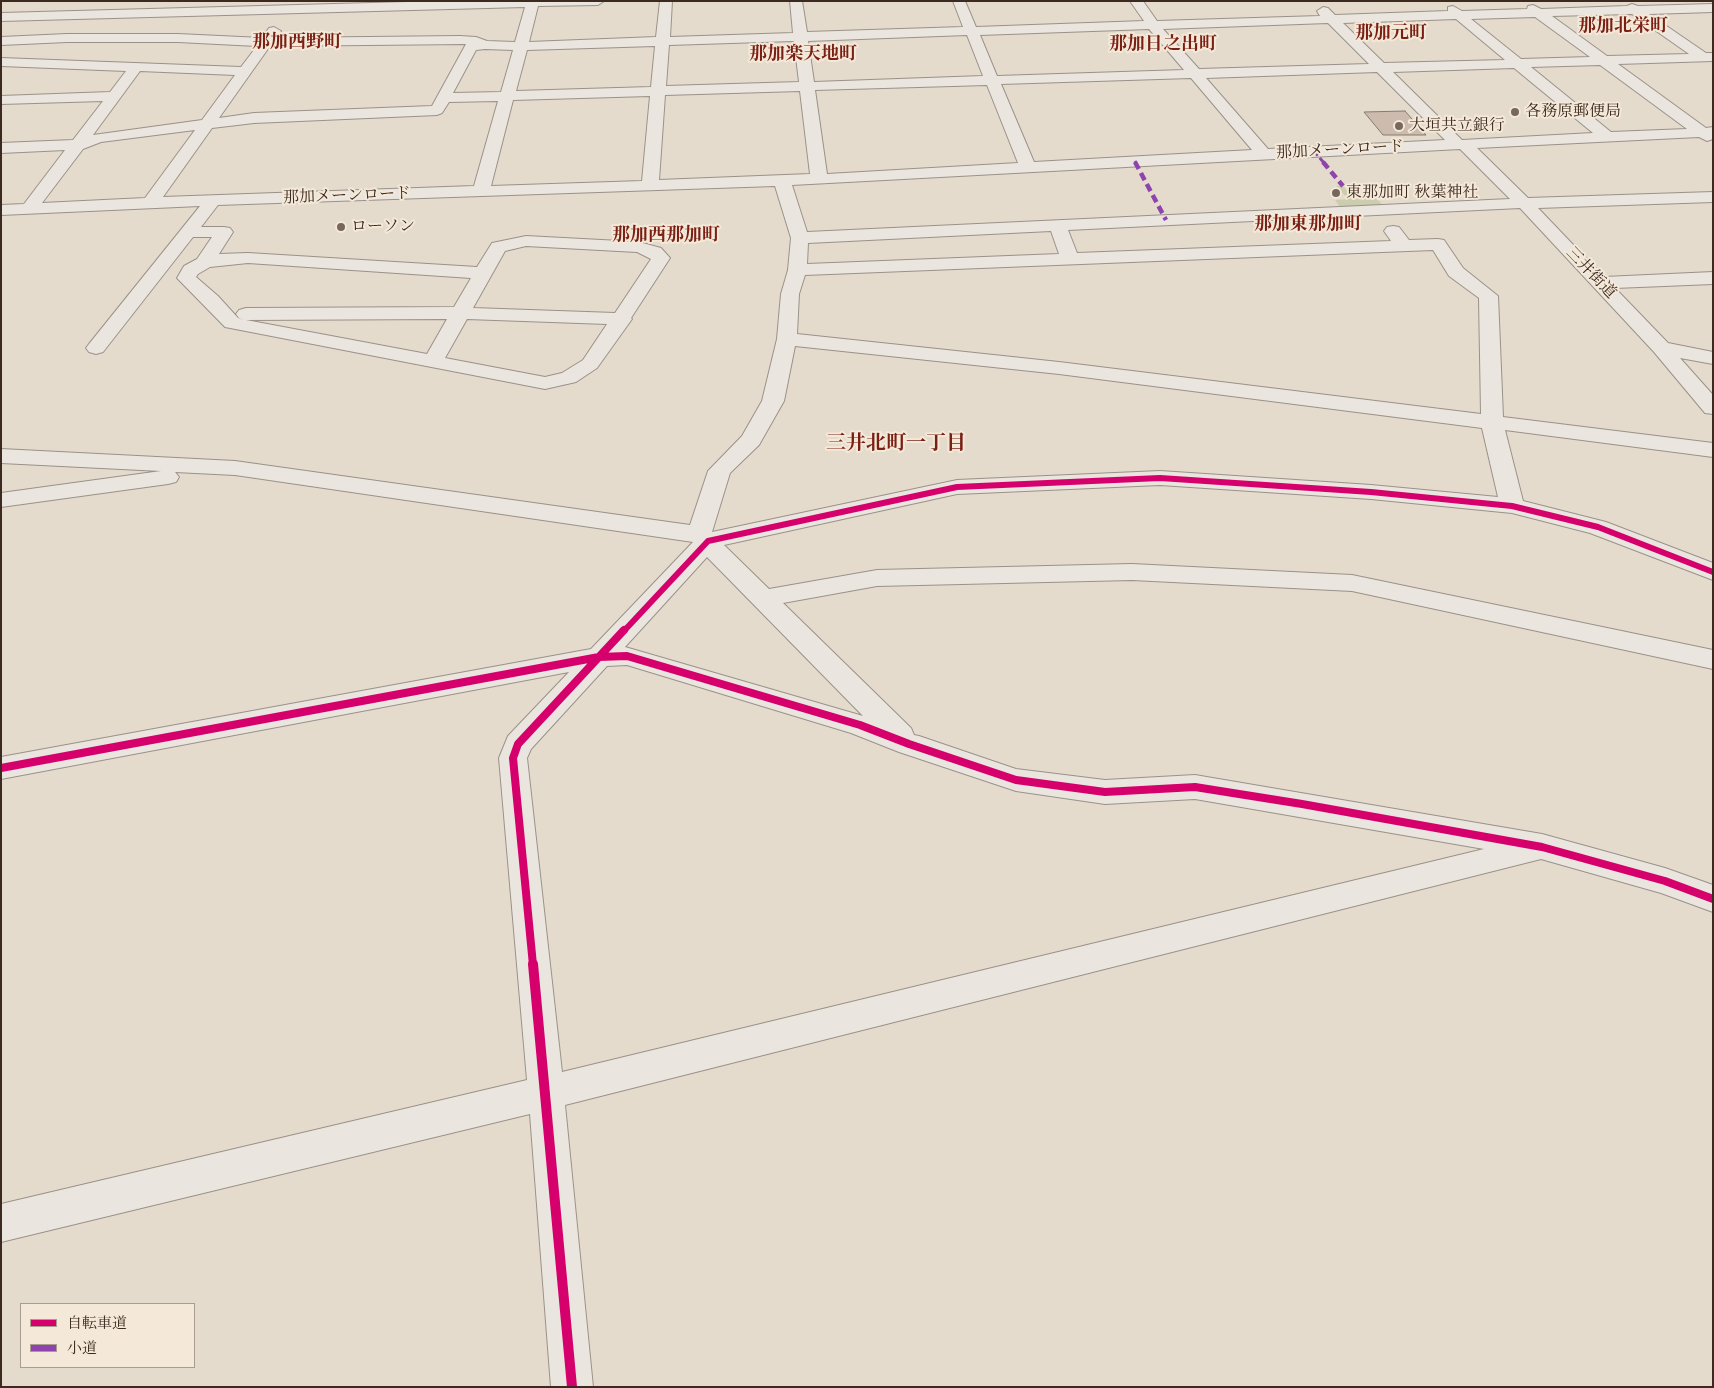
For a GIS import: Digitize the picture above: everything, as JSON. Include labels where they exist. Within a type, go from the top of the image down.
[{"type":"street","points":[[1,17],[292,6],[598,1]]},
{"type":"street","points":[[650,186],[666,1]]},
{"type":"street","points":[[796,1],[819,179]]},
{"type":"street","points":[[958,1],[1028,167]]},
{"type":"street","points":[[1136,1],[1153,25],[1264,154]]},
{"type":"street","name":"三井街道","points":[[1313,1],[1524,203],[1662,348],[1713,408]]},
{"type":"street","points":[[1443,1],[1608,137]]},
{"type":"street","points":[[1522,1],[1601,61],[1709,135]]},
{"type":"street","points":[[1622,1],[1708,57]]},
{"type":"street","points":[[481,192],[532,2]]},
{"type":"street","points":[[151,202],[209,124],[292,6]]},
{"type":"street","points":[[1,148],[78,145],[98,138],[254,118],[436,110],[471,48],[485,45],[521,46],[663,42],[1713,8]]},
{"type":"street","points":[[1,41],[67,38],[142,38],[266,42],[460,40],[485,45]]},
{"type":"street","points":[[443,98],[1708,57]]},
{"type":"street","points":[[1,62],[245,71]]},
{"type":"street","points":[[1,210],[29,209],[136,67]]},
{"type":"street","points":[[1,100],[114,96]]},
{"type":"street","name":"那加メーンロード","points":[[29,209],[151,202],[782,181],[1461,144],[1608,137],[1709,135]]},
{"type":"street","points":[[572,1387],[546,1093],[513,758],[518,744],[599,657],[703,538],[720,471],[751,440],[773,401],[787,339],[790,294],[798,270],[800,238],[782,181]]},
{"type":"street","points":[[800,238],[1524,203],[1713,197]]},
{"type":"street","points":[[96,348],[213,200]]},
{"type":"street","points":[[1377,210],[1404,246]]},
{"type":"street","points":[[1166,220],[1186,254]]},
{"type":"street","points":[[1058,226],[1070,259]]},
{"type":"street","points":[[188,232],[224,232],[204,263]]},
{"type":"street","points":[[433,361],[498,247],[526,241],[630,247],[655,252],[661,258],[622,319],[590,364],[569,378],[545,382],[433,361],[232,323],[225,314],[186,278],[192,270],[204,263],[248,258],[483,273]]},
{"type":"street","points":[[798,270],[1438,244],[1456,272],[1488,296],[1492,424],[1512,506]]},
{"type":"street","points":[[1601,283],[1713,278]]},
{"type":"street","points":[[225,314],[460,313],[622,319]]},
{"type":"street","points":[[787,339],[1059,368],[1492,424],[1713,450]]},
{"type":"street","points":[[1662,348],[1713,358]]},
{"type":"street","points":[[1,456],[236,468],[703,538],[957,487],[1150,478],[1371,492],[1512,506],[1598,527],[1713,572]]},
{"type":"street","points":[[1,500],[236,468]]},
{"type":"street","points":[[703,538],[909,744]]},
{"type":"street","points":[[764,598],[877,578],[1132,572],[1352,583],[1713,660]]},
{"type":"street","points":[[1,768],[599,657],[627,656],[860,725],[909,744],[1016,780],[1105,792],[1195,787],[1542,847],[1665,881],[1713,899]]},
{"type":"street","points":[[1,1223],[546,1093],[1542,847]]},
{"type":"green space","points":[[1336,186],[1343,186],[1355,199],[1378,199],[1386,210],[1344,213],[1335,200],[1348,199]]},
{"type":"building","points":[[1405,111],[1426,135],[1383,135],[1364,112]]},
{"type":"marked path","points":[[1314,151],[1343,186]]},
{"type":"marked path","points":[[1135,161],[1166,220]]},
{"type":"cycle path","points":[[572,1387],[546,1093],[513,758],[518,744],[708,541],[957,487],[1160,478],[1371,492],[1512,506],[1598,527],[1713,572]]},
{"type":"cycle path","points":[[1,768],[599,657],[627,656],[860,725],[909,744],[1016,780],[1105,792],[1195,787],[1302,804],[1542,847],[1665,881],[1713,899]]},
{"type":"place","name":"各務原郵便局","points":[[1515,112]]},
{"type":"place","name":"大垣共立銀行","points":[[1399,126]]},
{"type":"place","name":"東那加町 秋葉神社","points":[[1336,193]]},
{"type":"place","name":"ローソン","points":[[341,227]]},
{"type":"district","name":"那加北栄町","points":[[1623,26]]},
{"type":"district","name":"那加元町","points":[[1391,33]]},
{"type":"district","name":"那加西野町","points":[[297,42]]},
{"type":"district","name":"那加日之出町","points":[[1163,44]]},
{"type":"district","name":"那加楽天地町","points":[[803,54]]},
{"type":"district","name":"那加東那加町","points":[[1308,224]]},
{"type":"district","name":"那加西那加町","points":[[666,235]]},
{"type":"district","name":"三井北町一丁目","points":[[896,444]]}]
